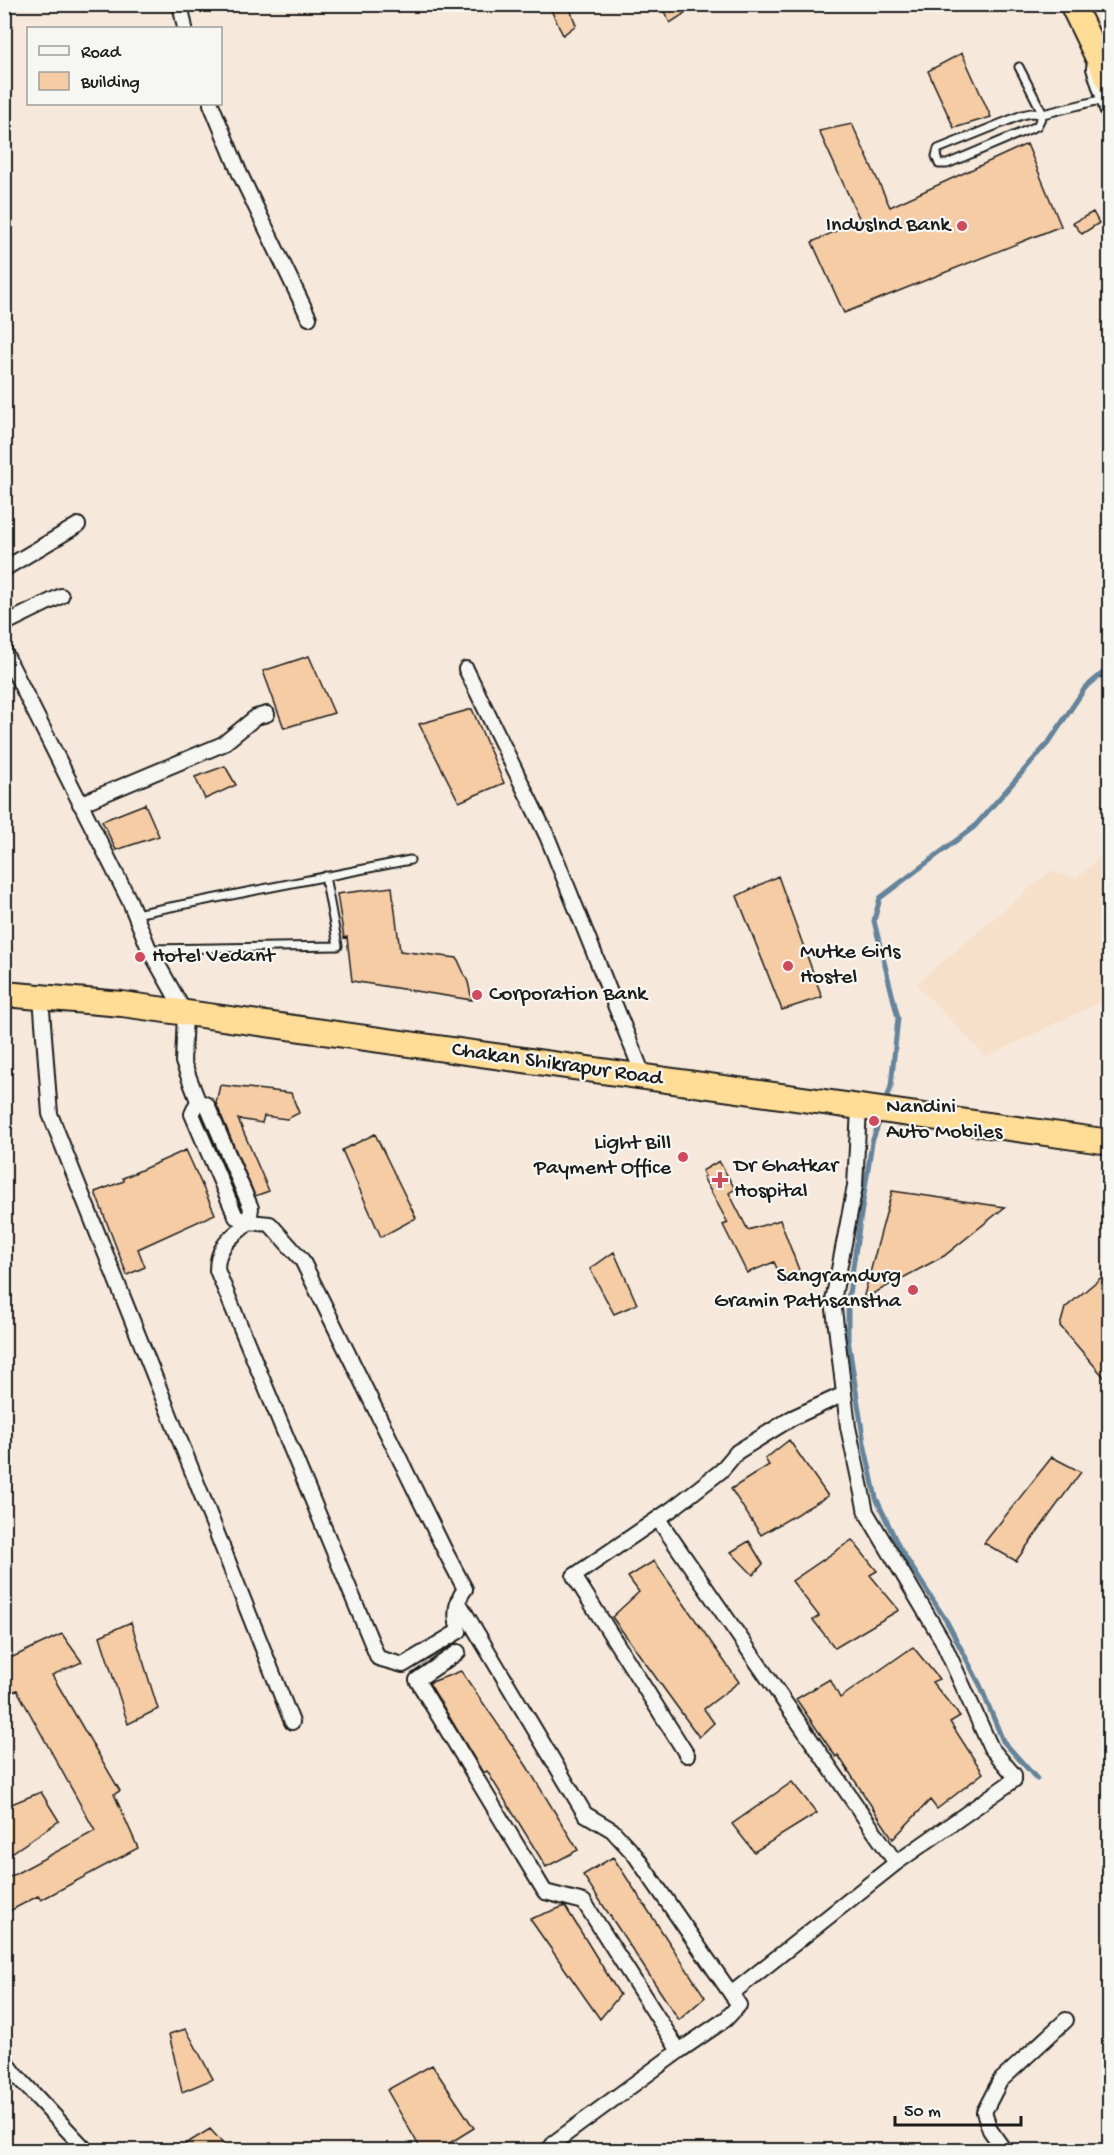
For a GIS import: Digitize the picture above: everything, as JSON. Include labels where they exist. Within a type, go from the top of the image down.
[{"type":"highway","points":[[1072,4],[1109,97]]},
{"type":"highway","name":"Chakan Shikrapur Road","points":[[4,994],[122,1004],[1110,1142]]},
{"type":"street","points":[[180,4],[185,27]]},
{"type":"street","points":[[211,105],[240,174],[309,318]]},
{"type":"street","points":[[4,569],[78,525]]},
{"type":"street","points":[[4,624],[61,596]]},
{"type":"street","points":[[4,651],[135,914],[149,949],[184,1013],[183,1062],[198,1101],[207,1105],[251,1208],[249,1222],[226,1242],[217,1256],[217,1270],[378,1658],[403,1665],[459,1631],[456,1623],[457,1599],[465,1589],[303,1260],[270,1224],[249,1222]]},
{"type":"street","points":[[466,669],[547,836],[644,1077]]},
{"type":"street","points":[[80,804],[223,744],[256,717],[267,714]]},
{"type":"street","points":[[41,997],[50,1114],[292,1722]]},
{"type":"street","points":[[731,1994],[896,1863],[1014,1780],[1014,1775],[991,1748],[942,1640],[879,1538],[866,1512],[848,1427],[833,1301],[855,1186],[864,1108]]},
{"type":"street","points":[[687,1755],[574,1576],[658,1519],[721,1471],[737,1452],[792,1418],[844,1394]]},
{"type":"street","points":[[658,1519],[896,1863]]},
{"type":"street","points":[[457,1599],[585,1814],[612,1830],[635,1855],[739,2005],[726,2019],[555,2142],[549,2151]]},
{"type":"street","points":[[458,1652],[417,1680],[545,1892],[584,1902],[679,2051]]},
{"type":"street","points":[[1004,2151],[990,2130],[984,2112],[1000,2081],[1066,2020]]},
{"type":"street","points":[[4,2059],[86,2151]]},
{"type":"lane","points":[[1019,67],[1043,114]]},
{"type":"lane","points":[[1043,114],[1037,126],[947,164],[939,164],[936,156],[938,149],[1022,115],[1043,114],[1109,97]]},
{"type":"lane","points":[[135,914],[410,860]]},
{"type":"lane","points":[[149,949],[338,946],[325,876]]},
{"type":"shaded area","points":[[1109,850],[1109,998],[986,1057],[916,984],[1050,871],[1077,878]]},
{"type":"building","points":[[548,4],[568,4],[576,25],[563,35]]},
{"type":"building","points":[[660,4],[699,4],[670,23]]},
{"type":"building","points":[[962,53],[991,117],[954,128],[928,71]]},
{"type":"building","points":[[852,124],[890,207],[1027,144],[1061,226],[844,313],[812,242],[860,220],[819,131]]},
{"type":"building","points":[[1093,212],[1099,223],[1082,234],[1073,223]]},
{"type":"building","points":[[309,656],[334,713],[284,728],[263,671]]},
{"type":"building","points":[[472,709],[504,783],[459,802],[419,724]]},
{"type":"building","points":[[225,766],[236,785],[205,799],[195,777]]},
{"type":"building","points":[[145,804],[159,836],[116,850],[102,821]]},
{"type":"building","name":"Mutke Girls Hostel","points":[[778,876],[822,997],[782,1010],[737,896]]},
{"type":"building","points":[[392,887],[400,951],[457,958],[468,982],[472,1000],[352,981],[347,937],[344,938],[337,894]]},
{"type":"building","points":[[220,1085],[291,1093],[299,1113],[287,1119],[264,1116],[262,1123],[238,1119],[269,1191],[255,1196],[216,1103]]},
{"type":"building","points":[[375,1134],[416,1218],[381,1237],[342,1150]]},
{"type":"building","points":[[186,1150],[215,1214],[138,1249],[145,1267],[127,1275],[95,1192],[124,1181],[123,1178]]},
{"type":"building","points":[[719,1161],[735,1189],[729,1193],[748,1230],[780,1220],[802,1278],[784,1284],[774,1262],[747,1273],[723,1225],[728,1223],[703,1177],[705,1176],[702,1171]]},
{"type":"building","points":[[892,1191],[1005,1207],[944,1256],[863,1299]]},
{"type":"building","points":[[614,1252],[637,1304],[614,1314],[590,1269]]},
{"type":"building","points":[[1110,1270],[1110,1384],[1060,1326],[1065,1308]]},
{"type":"building","points":[[789,1440],[828,1496],[761,1535],[731,1489],[769,1465],[765,1459]]},
{"type":"building","points":[[1052,1457],[1081,1472],[1016,1561],[984,1543]]},
{"type":"building","points":[[852,1540],[877,1571],[870,1575],[899,1610],[835,1648],[813,1620],[819,1616],[792,1581]]},
{"type":"building","points":[[749,1541],[763,1564],[753,1575],[731,1552]]},
{"type":"building","points":[[654,1561],[739,1682],[704,1709],[714,1723],[699,1737],[612,1617],[639,1592],[628,1577]]},
{"type":"building","points":[[131,1622],[158,1709],[128,1724],[100,1636]]},
{"type":"building","points":[[62,1634],[82,1662],[52,1675],[120,1791],[114,1794],[138,1848],[41,1900],[38,1896],[4,1914],[4,1880],[95,1831],[17,1690],[4,1696],[4,1661]]},
{"type":"building","points":[[913,1647],[939,1679],[932,1682],[960,1716],[950,1722],[983,1773],[937,1809],[930,1800],[893,1839],[838,1755],[836,1757],[796,1699],[830,1679],[840,1698]]},
{"type":"building","points":[[461,1671],[526,1765],[578,1850],[546,1867],[487,1771],[483,1773],[429,1683]]},
{"type":"building","points":[[792,1782],[817,1813],[754,1852],[732,1824]]},
{"type":"building","points":[[41,1792],[59,1821],[4,1858],[4,1807]]},
{"type":"building","points":[[613,1857],[705,1997],[679,2020],[583,1875]]},
{"type":"building","points":[[565,1906],[620,1995],[600,2019],[530,1919]]},
{"type":"building","points":[[186,2029],[213,2079],[182,2092],[169,2034]]},
{"type":"building","points":[[432,2065],[474,2128],[437,2151],[422,2151],[387,2090]]},
{"type":"building","points":[[210,2129],[230,2151],[174,2151]]},
{"type":"waterway","points":[[885,1105],[891,1086],[898,1018],[874,921],[880,898],[974,827],[1049,742],[1085,688],[1110,667]]},
{"type":"waterway","points":[[881,1117],[872,1142],[848,1300],[848,1339],[864,1443],[876,1498],[899,1547],[947,1622],[980,1685],[1003,1741],[1037,1779]]},
{"type":"place","name":"Induslnd Bank","points":[[962,226]]},
{"type":"place","name":"Hotel Vedant","points":[[140,957]]},
{"type":"place","name":"Mutke Girls Hostel","points":[[788,966]]},
{"type":"place","name":"Corporation Bank","points":[[477,995]]},
{"type":"place","name":"Nandini Auto Mobiles","points":[[874,1121]]},
{"type":"place","name":"Light Bill Payment Office","points":[[683,1157]]},
{"type":"place","name":"Dr Ghatkar Hospital","points":[[720,1180]]},
{"type":"place","name":"Sangramdurg Gramin Pathsanstha","points":[[913,1290]]}]
